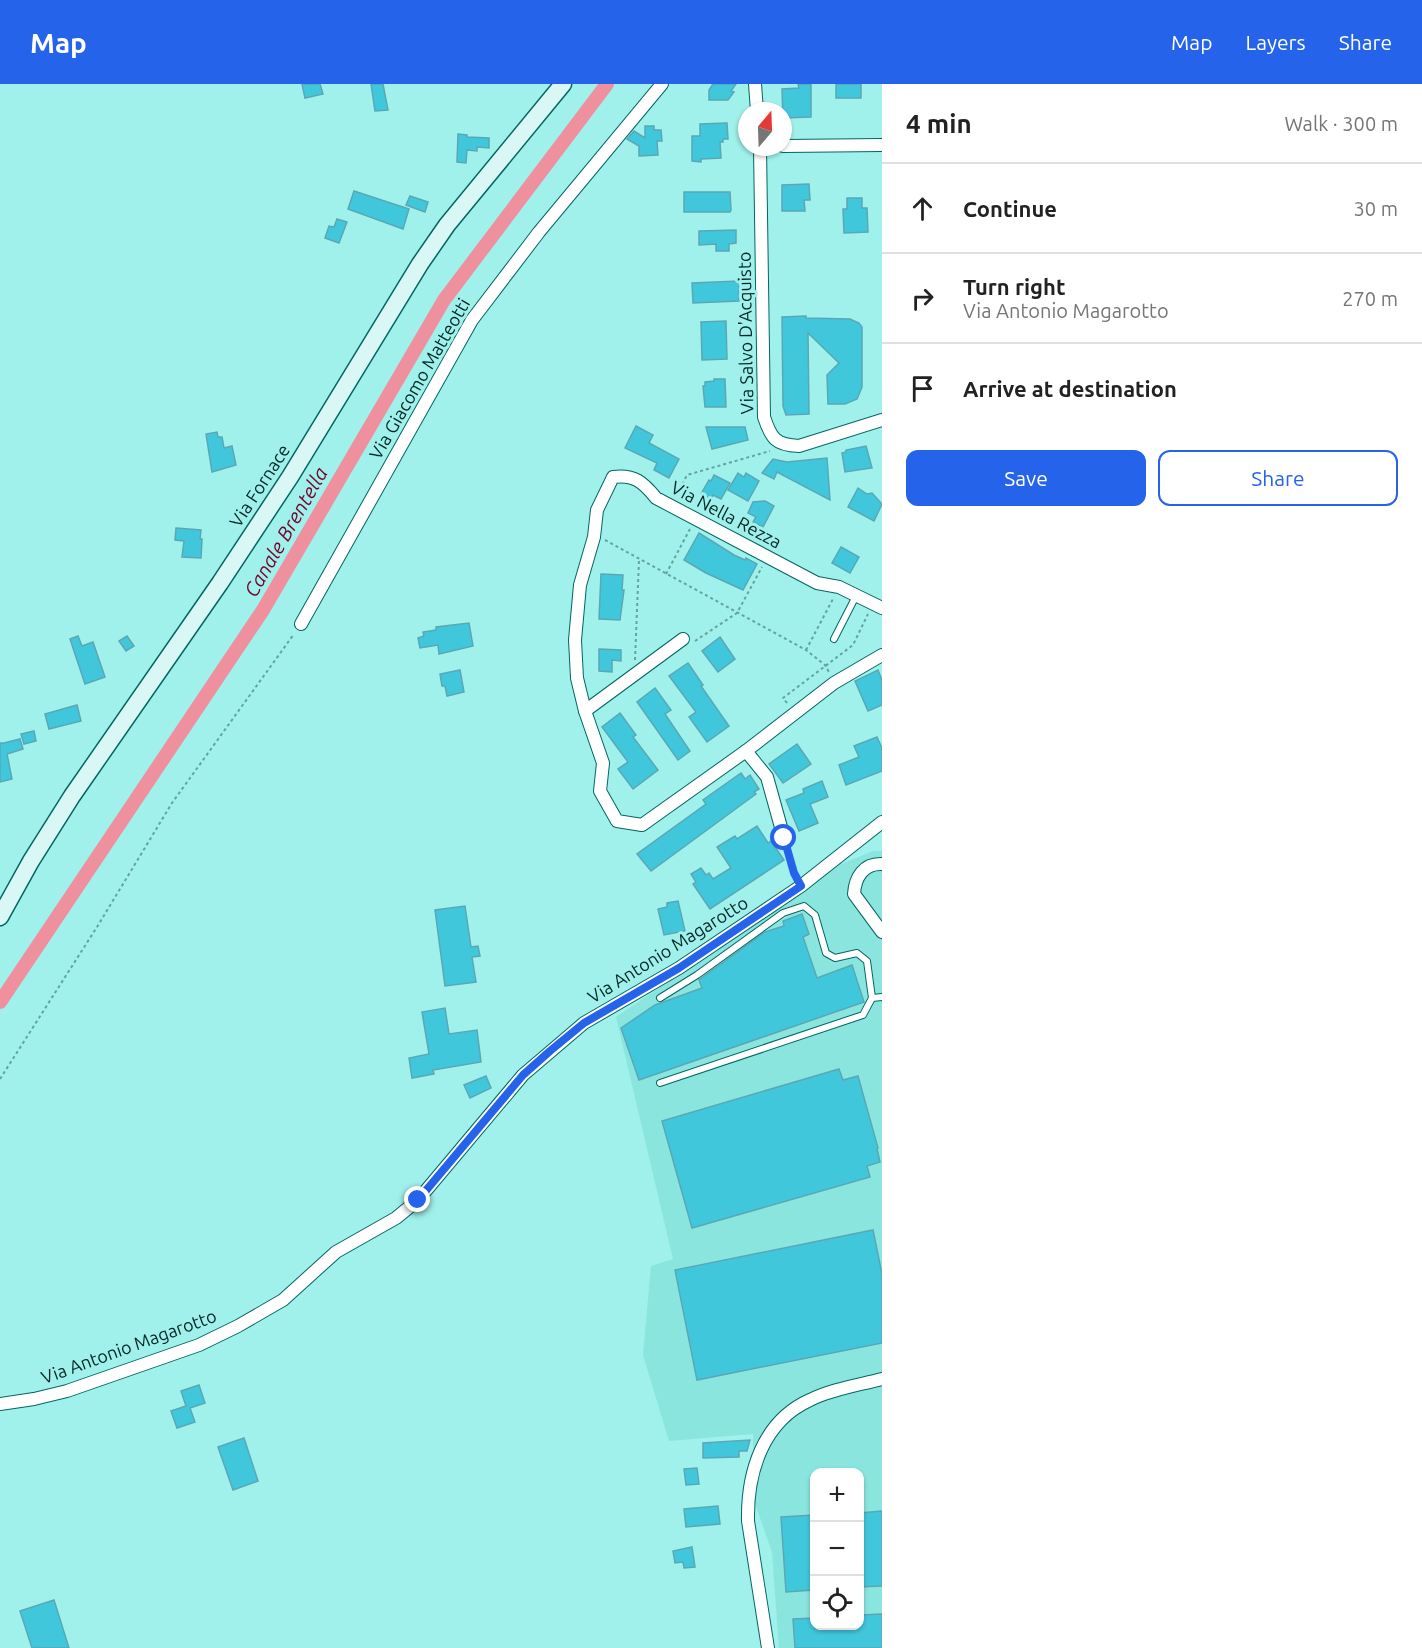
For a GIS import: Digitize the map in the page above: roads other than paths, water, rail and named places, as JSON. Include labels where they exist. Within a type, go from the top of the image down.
[{"type":"street","name":"Via Fornace","points":[[0,917],[30,861],[72,796],[220,583],[290,477],[427,254],[447,225],[563,84]]},
{"type":"street","name":"Via Giacomo Matteotti","points":[[301,624],[472,320],[539,232],[662,84]]},
{"type":"street","points":[[755,84],[756,102]]},
{"type":"street","points":[[792,146],[882,145]]},
{"type":"street","name":"Via Salvo D'Acquisto","points":[[760,156],[764,417],[769,431],[778,443],[785,446],[799,446],[882,420]]},
{"type":"street","name":"Via Nella Rezza","points":[[878,606],[839,587],[817,583],[656,498],[645,484],[627,475],[613,477],[597,510],[594,537],[580,585],[575,640],[577,678],[585,711],[603,763],[600,791],[617,821],[642,825],[746,751],[834,683],[882,655]]},
{"type":"street","points":[[585,711],[682,639]]},
{"type":"street","points":[[746,751],[767,777],[784,838]]},
{"type":"street","name":"Via Antonio Magarotto","points":[[0,1404],[67,1391],[199,1345],[283,1300],[336,1252],[396,1218],[418,1200],[523,1075],[584,1023],[679,968],[801,886],[882,822]]},
{"type":"street","points":[[882,864],[875,864],[862,870],[857,878],[854,894],[882,932]]},
{"type":"street","points":[[768,1648],[748,1521],[747,1501],[760,1452],[771,1430],[787,1413],[811,1399],[882,1379]]},
{"type":"lane","points":[[834,639],[856,595]]},
{"type":"lane","points":[[660,998],[697,975],[783,914],[804,906],[815,915],[826,953],[835,958],[857,953],[867,961],[872,998],[863,1015],[660,1083]]},
{"type":"lane","points":[[872,998],[882,997]]},
{"type":"waterway","name":"Canale Brentella","points":[[0,1002],[263,610],[444,300],[607,84]]}]
